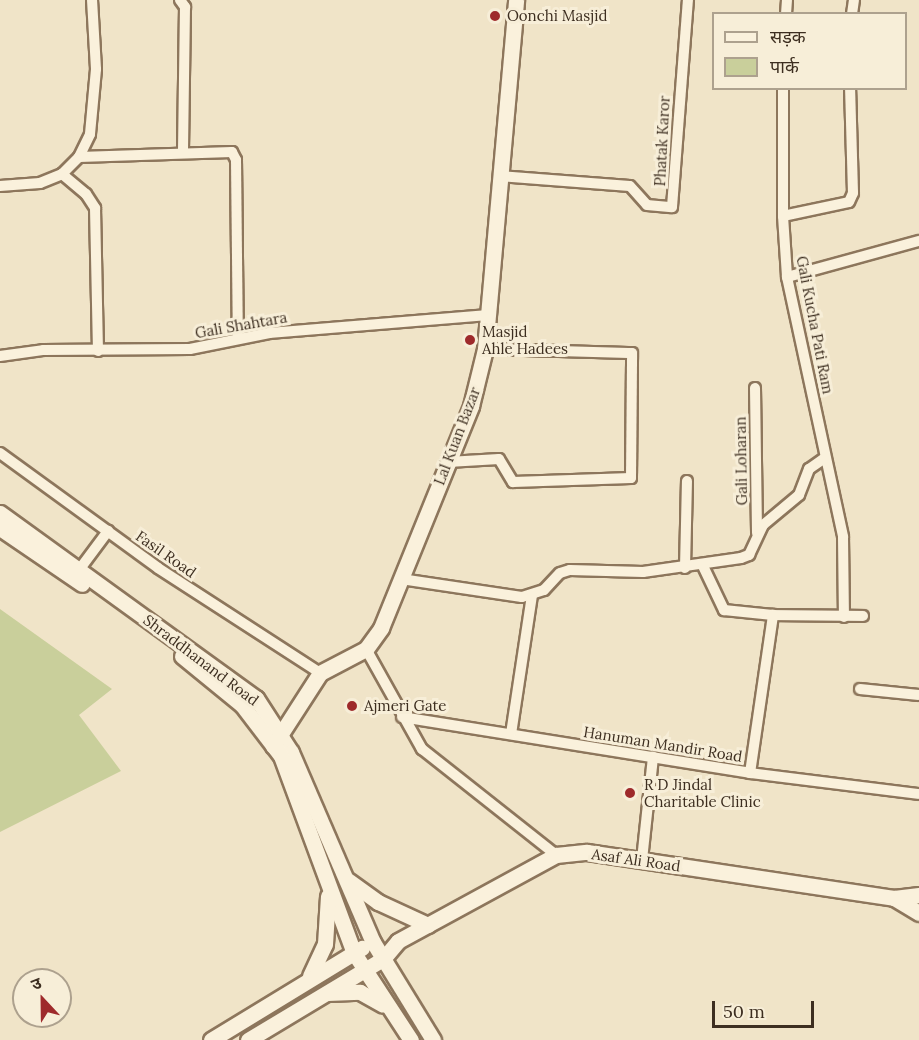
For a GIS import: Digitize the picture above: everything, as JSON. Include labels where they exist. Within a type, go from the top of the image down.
[{"type":"street","points":[[0,186],[40,183],[62,174],[79,157],[90,134],[96,69],[93,0]]},
{"type":"street","points":[[180,0],[185,7],[183,153]]},
{"type":"street","name":"Lal Kuan Bazar","points":[[320,673],[366,649],[381,628],[471,406],[485,349],[516,0]]},
{"type":"street","name":"Phatak Karor","points":[[499,176],[630,186],[647,205],[672,207],[688,0]]},
{"type":"street","name":"Gali Kucha Pati Ram","points":[[783,90],[783,216],[787,277],[843,537],[843,617]]},
{"type":"street","points":[[783,216],[849,202],[853,193],[850,90]]},
{"type":"street","points":[[79,157],[224,150],[232,152],[236,160],[238,337]]},
{"type":"street","points":[[62,174],[86,194],[95,208],[98,351]]},
{"type":"street","points":[[787,277],[919,241]]},
{"type":"street","name":"Gali Shahtara","points":[[0,356],[43,350],[190,349],[238,337],[488,315]]},
{"type":"street","points":[[448,462],[499,459],[513,482],[631,478],[632,353],[485,349]]},
{"type":"street","name":"Gali Loharan","points":[[755,388],[757,534]]},
{"type":"street","name":"Fasil Road","points":[[0,453],[108,531],[320,673]]},
{"type":"street","points":[[401,579],[522,597],[544,590],[560,573],[570,570],[643,572],[703,566],[749,555],[757,534],[799,495],[809,469],[825,458]]},
{"type":"street","points":[[685,568],[687,481]]},
{"type":"street","name":"Shraddhanand Road","points":[[0,513],[256,698],[277,742],[354,953],[389,1011]]},
{"type":"street","name":"Shraddhanand Road","points":[[0,528],[188,660],[242,705],[294,758],[373,942],[433,1040]]},
{"type":"street","points":[[79,570],[108,531]]},
{"type":"street","points":[[703,566],[724,610],[773,615],[863,616]]},
{"type":"street","points":[[511,735],[532,595]]},
{"type":"street","points":[[750,773],[773,615]]},
{"type":"street","points":[[366,649],[402,717],[422,749],[556,855]]},
{"type":"street","points":[[277,742],[320,673]]},
{"type":"street","points":[[860,689],[919,695]]},
{"type":"street","name":"Hanuman Mandir Road","points":[[402,717],[750,773],[919,794]]},
{"type":"street","points":[[642,860],[653,757]]},
{"type":"street","name":"Asaf Ali Road","points":[[398,941],[556,855],[587,852],[894,898],[919,895]]},
{"type":"street","points":[[345,877],[378,902],[428,925]]},
{"type":"street","points":[[308,978],[325,944],[327,880]]},
{"type":"street","name":"Asaf Ali Road","points":[[894,898],[919,913]]},
{"type":"street","points":[[211,1040],[308,978],[373,942],[398,941]]},
{"type":"street","points":[[248,1040],[321,994],[383,959],[398,941]]},
{"type":"street","points":[[321,994],[360,992],[373,996],[389,1011],[411,1040]]},
{"type":"green space","points":[[0,609],[112,689],[79,715],[121,771],[0,832]]},
{"type":"place","name":"Oonchi Masjid","points":[[495,16]]},
{"type":"place","name":"Masjid Ahle Hadees","points":[[470,340]]},
{"type":"place","name":"Ajmeri Gate","points":[[352,706]]},
{"type":"place","name":"R D Jindal Charitable Clinic","points":[[630,793]]}]
